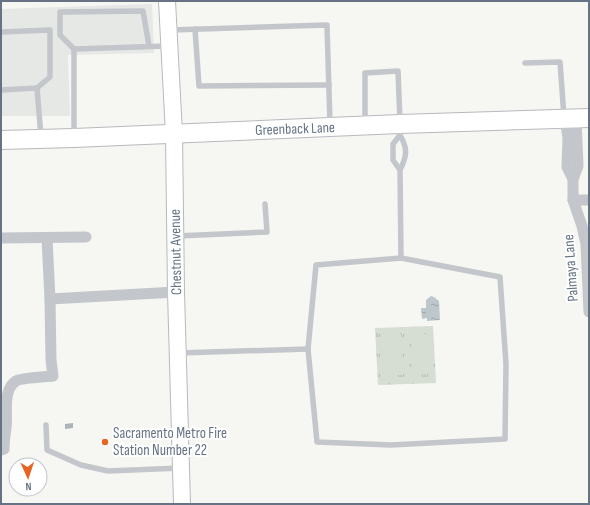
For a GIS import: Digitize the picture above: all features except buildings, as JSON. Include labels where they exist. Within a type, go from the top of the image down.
[{"type":"main road","name":"Greenback Lane","points":[[1,140],[365,126],[400,130],[576,119]]},
{"type":"street","name":"Chestnut Avenue","points":[[167,1],[174,134],[176,292],[182,504]]},
{"type":"street","name":"Palmaya Lane","points":[[576,119],[568,138],[573,161],[578,166],[573,179],[573,200],[582,226],[586,244],[589,312]]},
{"type":"street","points":[[573,200],[589,200]]},
{"type":"street","points":[[1,238],[86,237]]},
{"type":"street","points":[[1,450],[4,450],[6,405],[9,388],[16,381],[53,376],[51,360],[47,238]]},
{"type":"street","points":[[50,299],[176,292]]},
{"type":"lane","points":[[74,138],[74,49],[60,35],[60,12],[143,11],[149,46]]},
{"type":"lane","points":[[74,49],[149,46],[194,29],[327,25],[330,128]]},
{"type":"lane","points":[[194,29],[199,86],[329,85]]},
{"type":"lane","points":[[1,32],[50,30],[50,77],[37,88],[1,90]]},
{"type":"lane","points":[[525,64],[560,62],[576,119]]},
{"type":"lane","points":[[365,126],[365,73],[398,71],[400,130],[405,144],[405,160],[400,170],[400,258]]},
{"type":"lane","points":[[37,88],[41,139]]},
{"type":"lane","points":[[400,130],[392,144],[393,160],[400,170]]},
{"type":"lane","points":[[175,236],[267,232],[265,204]]},
{"type":"lane","points":[[400,258],[500,277],[506,364],[505,439],[390,446],[317,442],[308,349],[316,265],[400,258]]},
{"type":"lane","points":[[178,353],[308,349]]},
{"type":"lane","points":[[46,425],[47,450],[81,465],[108,471],[181,468]]},
{"type":"shaded area","points":[[152,4],[154,53],[68,55],[70,116],[1,116],[1,9]]},
{"type":"green space","points":[[433,326],[436,383],[378,385],[375,328]]},
{"type":"green space","points":[[401,334],[402,375],[385,375],[383,335]]},
{"type":"green space","points":[[428,334],[430,374],[412,375],[411,335]]},
{"type":"water","points":[[431,296],[439,301],[440,320],[427,321],[427,318],[422,319],[421,308],[426,308],[426,300]]},
{"type":"place","name":"Sacramento Metro Fire Station Number 22","points":[[105,442]]}]
